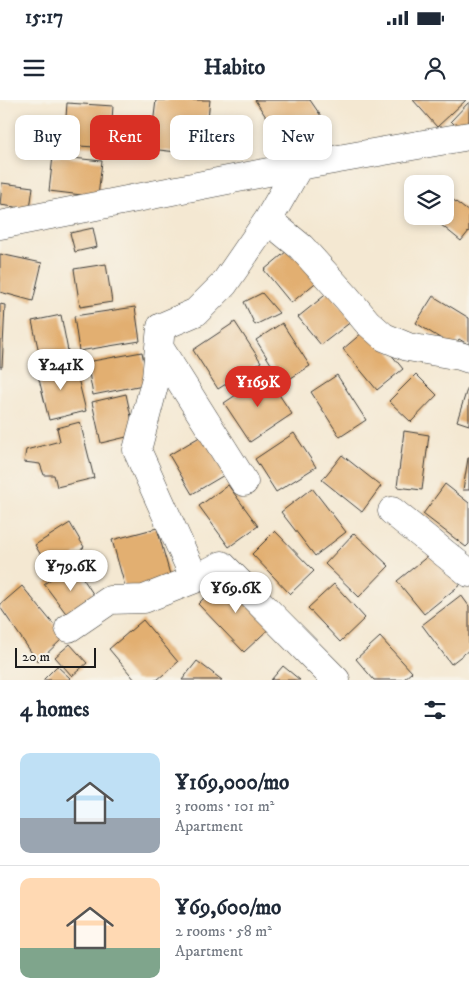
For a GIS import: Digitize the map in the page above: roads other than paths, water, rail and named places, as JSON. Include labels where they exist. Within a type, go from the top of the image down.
[{"type":"street","points":[[0,225],[299,166],[469,136]]},
{"type":"street","points":[[195,579],[137,450],[156,378],[161,327],[196,312],[224,284],[268,220],[299,166]]},
{"type":"street","points":[[268,220],[301,246],[367,322],[384,337],[408,347],[469,359]]},
{"type":"street","points":[[159,347],[244,482]]},
{"type":"street","points":[[392,511],[469,573]]},
{"type":"street","points":[[69,628],[110,600],[144,598],[195,579],[222,565],[336,680]]}]
